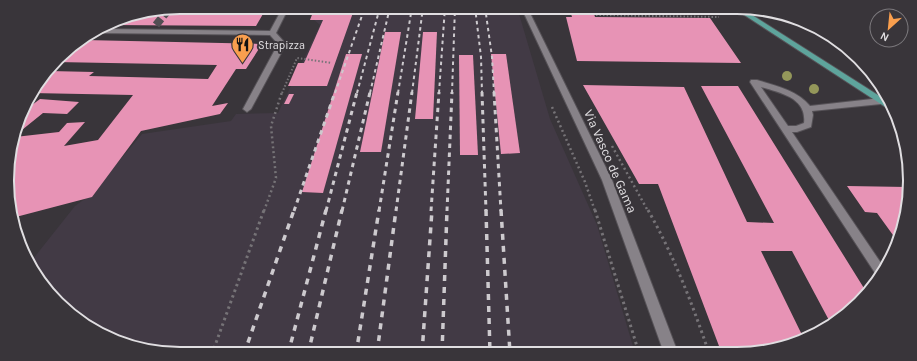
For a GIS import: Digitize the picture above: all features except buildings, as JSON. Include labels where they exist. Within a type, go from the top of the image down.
[{"type":"main road","points":[[746,14],[884,103]]},
{"type":"street","points":[[272,33],[282,14]]},
{"type":"street","name":"Via Vasco de Gama","points":[[527,14],[607,180],[669,347]]},
{"type":"street","points":[[150,32],[156,25]]},
{"type":"street","points":[[107,31],[272,33],[282,44],[247,109]]},
{"type":"street","points":[[785,129],[797,129],[808,125],[808,109],[799,99],[754,82],[785,129],[878,269]]},
{"type":"street","points":[[808,109],[881,101]]},
{"type":"path","points":[[596,15],[719,17]]},
{"type":"path","points":[[215,347],[276,178],[271,126],[284,87],[297,58],[332,63]]},
{"type":"path","points":[[553,112],[585,182],[602,230],[637,347]]},
{"type":"path","points":[[608,140],[666,244],[693,305],[707,347]]},
{"type":"shaded area","points":[[312,14],[519,14],[550,119],[597,225],[633,347],[159,346],[127,338],[97,325],[79,313],[55,290],[48,282],[33,259],[75,206],[89,196],[142,134],[231,121],[236,114],[278,113],[320,25],[313,19]]},
{"type":"tunnel","points":[[156,25],[165,14]]},
{"type":"railway","points":[[335,93],[363,14]]},
{"type":"railway","points":[[357,93],[378,14]]},
{"type":"railway","points":[[370,93],[388,14]]},
{"type":"railway","points":[[398,93],[411,14]]},
{"type":"railway","points":[[412,93],[422,14]]},
{"type":"railway","points":[[439,93],[445,14]]},
{"type":"railway","points":[[452,93],[455,14]]},
{"type":"railway","points":[[476,14],[481,57],[482,93]]},
{"type":"railway","points":[[486,14],[492,57],[494,93]]},
{"type":"railway","points":[[294,211],[335,92]]},
{"type":"railway","points":[[326,211],[357,92]]},
{"type":"railway","points":[[342,211],[370,92]]},
{"type":"railway","points":[[379,211],[398,92]]},
{"type":"railway","points":[[396,211],[412,92]]},
{"type":"railway","points":[[431,211],[439,92]]},
{"type":"railway","points":[[447,211],[452,92]]},
{"type":"railway","points":[[482,92],[486,211]]},
{"type":"railway","points":[[494,92],[501,211]]},
{"type":"railway","points":[[246,347],[294,210]]},
{"type":"railway","points":[[290,347],[326,210]]},
{"type":"railway","points":[[310,347],[342,210]]},
{"type":"railway","points":[[357,347],[379,210]]},
{"type":"railway","points":[[378,347],[396,210]]},
{"type":"railway","points":[[422,347],[432,210]]},
{"type":"railway","points":[[442,347],[447,210]]},
{"type":"railway","points":[[486,210],[490,347]]},
{"type":"railway","points":[[501,210],[510,347]]},
{"type":"place","name":"Strapizza","points":[[242,64]]}]
